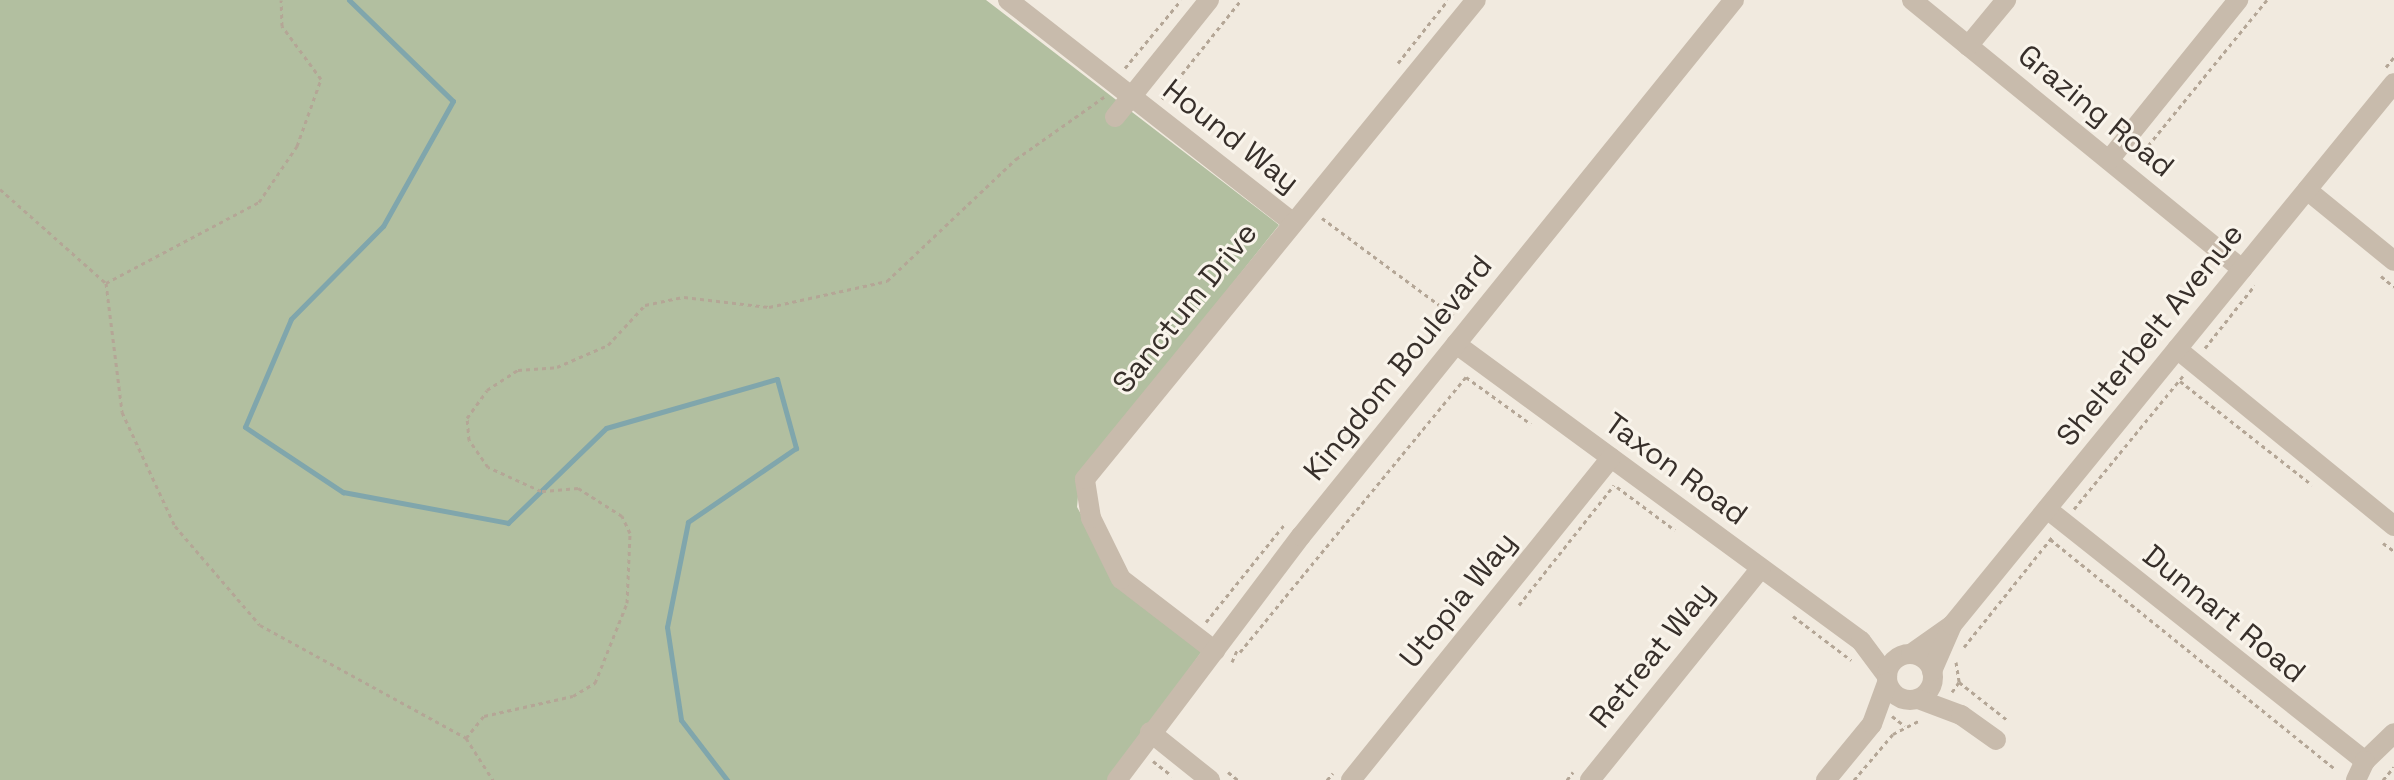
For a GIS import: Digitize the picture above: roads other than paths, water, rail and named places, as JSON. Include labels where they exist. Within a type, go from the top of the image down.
[{"type":"street","name":"Hound Way","points":[[1008,0],[1293,223]]},
{"type":"street","points":[[1115,117],[1209,0]]},
{"type":"street","name":"Sanctum Drive","points":[[1215,651],[1121,579],[1083,491],[1101,459],[1476,0]]},
{"type":"street","name":"Kingdom Boulevard","points":[[1117,780],[1150,732],[1456,344],[1734,0]]},
{"type":"street","name":"Grazing Road","points":[[1912,0],[2242,269]]},
{"type":"street","points":[[1968,46],[2006,0]]},
{"type":"street","points":[[2109,160],[2238,0]]},
{"type":"street","name":"Shelterbelt Avenue","points":[[1887,680],[1908,654],[1952,625],[2394,83]]},
{"type":"street","points":[[2307,190],[2394,261]]},
{"type":"street","name":"Taxon Road","points":[[1456,344],[1861,641]]},
{"type":"street","points":[[2177,349],[2394,526]]},
{"type":"street","name":"Utopia Way","points":[[1351,780],[1611,458]]},
{"type":"street","name":"Dunnart Road","points":[[2047,509],[2365,761]]},
{"type":"street","name":"Retreat Way","points":[[1590,780],[1761,568]]},
{"type":"street","name":"Shelterbelt Avenue","points":[[1915,700],[1933,674],[1952,625]]},
{"type":"street","points":[[1861,641],[1908,654],[1933,674],[1961,715]]},
{"type":"street","points":[[1861,641],[1887,680],[1915,700],[1961,715],[1996,740]]},
{"type":"street","points":[[1826,780],[1872,724],[1887,680]]},
{"type":"street","points":[[1872,724],[1915,700]]},
{"type":"street","points":[[1150,732],[1210,780]]},
{"type":"street","points":[[2356,780],[2365,761],[2394,733]]},
{"type":"waterway","points":[[349,0],[453,101],[383,226],[291,319],[245,427],[343,492],[508,523],[606,428],[777,379],[796,448],[688,522],[667,627],[681,720],[727,780]]}]
